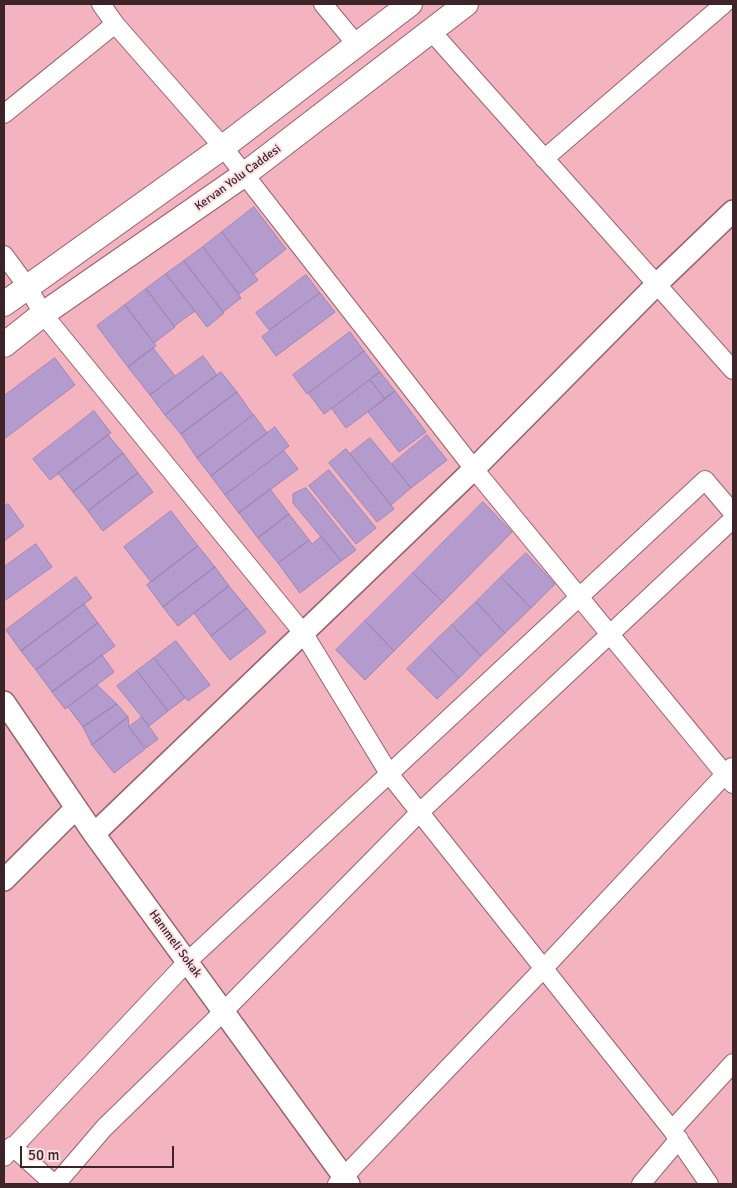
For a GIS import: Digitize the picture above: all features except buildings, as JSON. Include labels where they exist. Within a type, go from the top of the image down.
[{"type":"main road","points":[[4,304],[223,147],[410,4]]},
{"type":"main road","name":"Kervan Yolu Caddesi","points":[[4,346],[43,314],[245,174],[466,4]]},
{"type":"street","points":[[101,4],[115,24],[245,174],[474,469],[610,634],[731,774],[544,968],[343,1182]]},
{"type":"street","points":[[323,4],[357,45]]},
{"type":"street","points":[[544,159],[724,4]]},
{"type":"street","points":[[4,114],[115,24]]},
{"type":"street","points":[[431,32],[733,370]]},
{"type":"street","points":[[94,834],[474,469],[733,211]]},
{"type":"street","points":[[4,255],[27,286],[43,314],[304,634],[390,775],[676,1135],[709,1184]]},
{"type":"street","points":[[733,513],[705,480],[188,961],[8,1151],[55,1184],[104,1128],[223,1012],[420,812],[733,519]]},
{"type":"street","name":"Hanımeli Sokak","points":[[4,702],[94,834],[188,961],[343,1182]]},
{"type":"street","points":[[4,880],[76,808]]},
{"type":"street","points":[[641,1184],[676,1135],[733,1063]]}]
